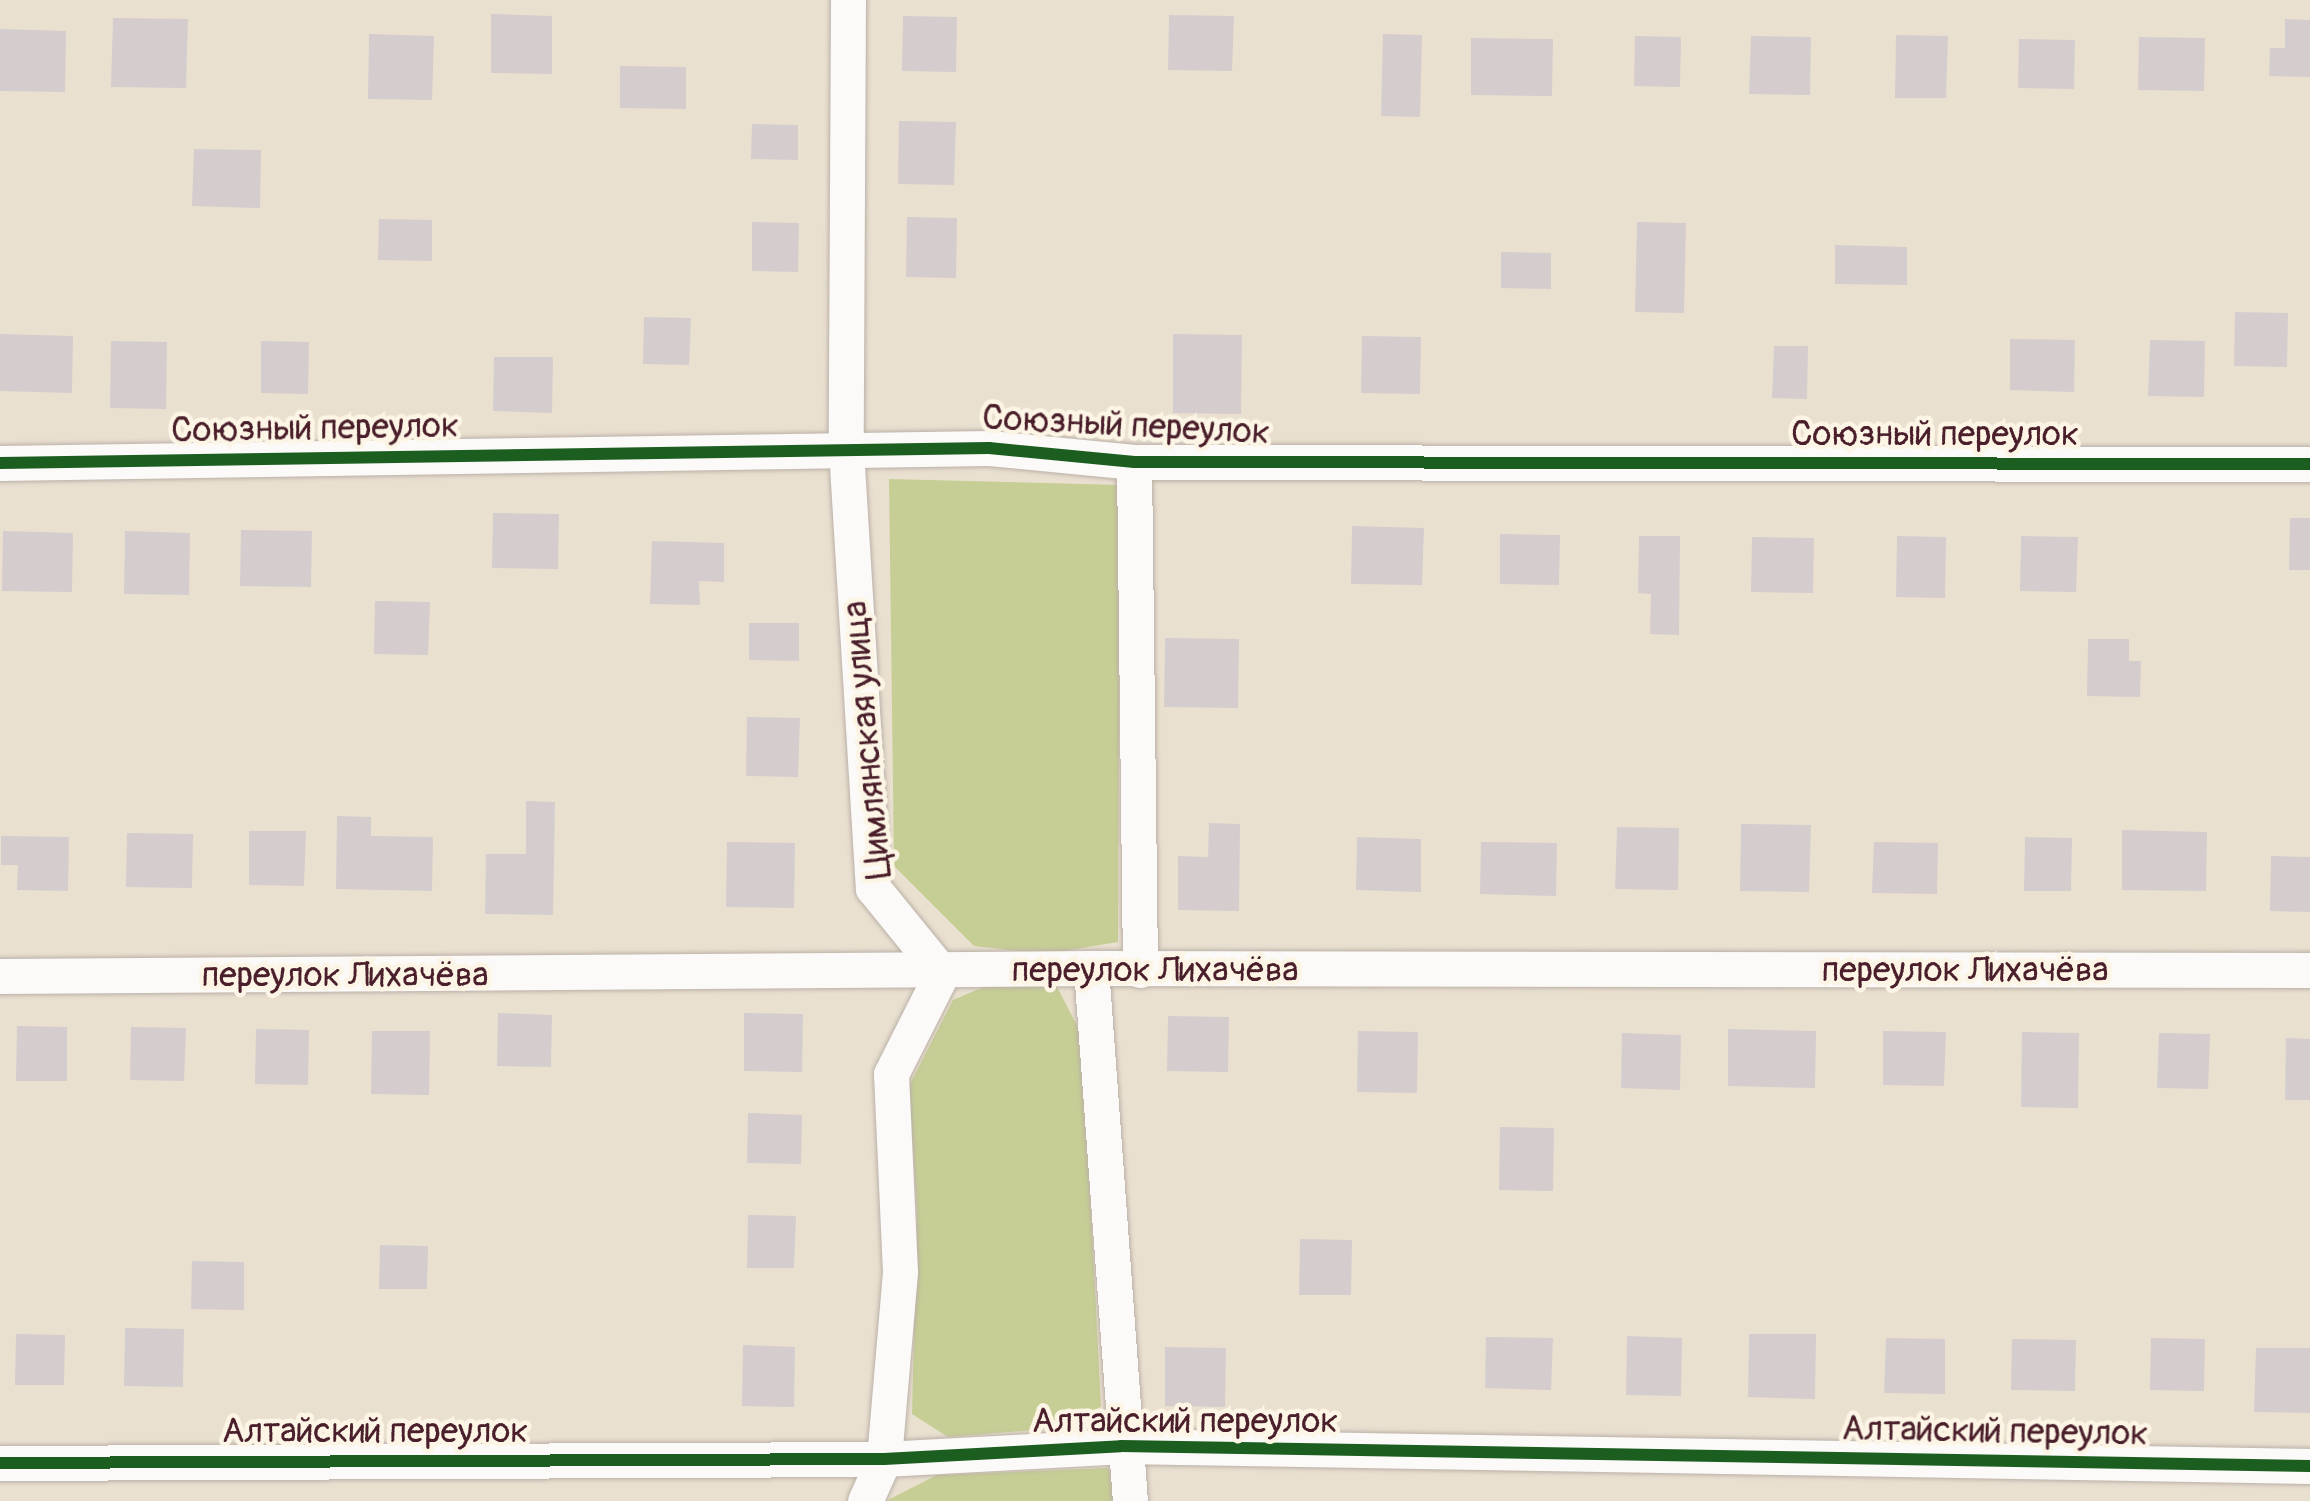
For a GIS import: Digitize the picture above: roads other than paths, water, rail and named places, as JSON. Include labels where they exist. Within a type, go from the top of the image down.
[{"type":"street","name":"Цимлянская улица","points":[[848,0],[846,450],[873,888],[942,973]]},
{"type":"street","name":"Союзный переулок","points":[[0,463],[989,448],[1134,462],[2310,464]]},
{"type":"street","points":[[1134,462],[1140,970]]},
{"type":"street","points":[[1091,968],[1121,1446],[1130,1501]]},
{"type":"street","name":"переулок Лихачёва","points":[[0,976],[942,973],[1091,968],[2310,970]]},
{"type":"street","points":[[865,1501],[884,1459],[900,1272],[891,1074],[942,973]]},
{"type":"street","name":"Алтайский переулок","points":[[0,1463],[884,1459],[1121,1446],[2310,1466]]}]
